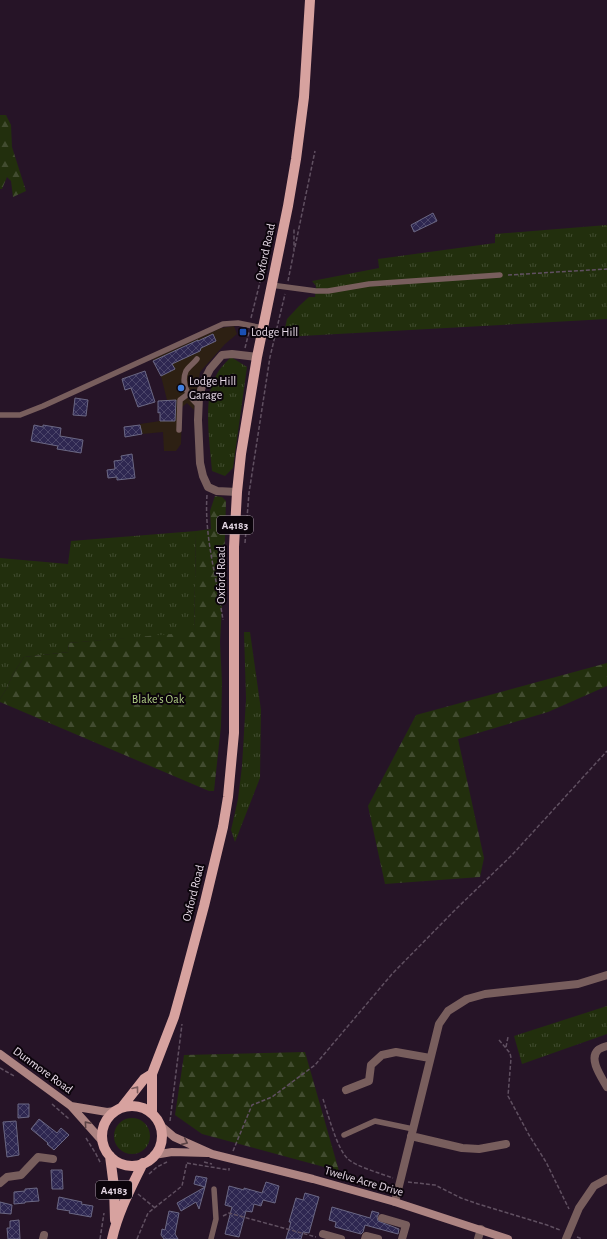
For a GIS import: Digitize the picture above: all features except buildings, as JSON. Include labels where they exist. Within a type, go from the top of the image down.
[{"type":"main road","name":"Oxford Road","points":[[152,1113],[152,1074],[174,1017],[184,981],[223,827],[228,797],[232,765],[234,726],[234,547],[237,492],[241,454],[257,358],[296,159],[304,96],[310,0]]},
{"type":"main road","name":"Oxford Road","points":[[119,1109],[144,1079],[152,1074]]},
{"type":"main road","points":[[119,1109],[132,1106],[143,1108],[152,1113],[160,1126]]},
{"type":"main road","name":"A4183","points":[[119,1109],[109,1117],[104,1124],[102,1142],[105,1150],[110,1156],[120,1163],[132,1166],[144,1163],[154,1155],[159,1149],[161,1141],[162,1133],[160,1126]]},
{"type":"main road","name":"A4183","points":[[110,1156],[114,1187],[116,1224]]},
{"type":"main road","name":"A4183","points":[[112,1239],[116,1224],[144,1163]]},
{"type":"street","points":[[237,492],[217,491],[208,487],[203,476],[200,463],[198,420],[199,398],[203,383],[210,369],[222,355],[232,354],[257,358]]},
{"type":"street","points":[[394,1202],[439,1024],[448,1010],[467,999],[485,994],[578,984],[607,975]]},
{"type":"street","points":[[607,1046],[598,1050],[595,1055],[594,1062],[607,1087]]},
{"type":"street","points":[[346,1090],[369,1081],[371,1065],[382,1055],[396,1052],[430,1058]]},
{"type":"street","name":"Dunmore Road","points":[[0,1054],[71,1106],[102,1142]]},
{"type":"street","name":"Dunmore Road","points":[[71,1106],[107,1112],[119,1109]]},
{"type":"street","name":"Twelve Acre Drive","points":[[160,1126],[174,1137],[212,1154],[313,1179],[394,1202],[508,1239]]},
{"type":"street","points":[[412,1132],[462,1148],[479,1149],[506,1144]]},
{"type":"street","name":"Twelve Acre Drive","points":[[154,1155],[172,1152],[212,1154]]},
{"type":"street","points":[[0,1183],[7,1177],[21,1175],[36,1154],[53,1159]]},
{"type":"street","points":[[567,1236],[579,1208],[594,1186],[607,1178]]},
{"type":"street","points":[[382,1218],[406,1225],[402,1239]]},
{"type":"street","points":[[478,1239],[481,1229]]},
{"type":"street","points":[[323,1234],[342,1239]]},
{"type":"street","points":[[365,1239],[366,1236],[378,1239]]},
{"type":"lane","points":[[271,285],[316,291],[328,291],[369,284],[500,275]]},
{"type":"lane","points":[[0,415],[20,415],[43,406],[223,324],[238,323],[263,328]]},
{"type":"lane","points":[[197,359],[187,370],[185,376],[185,388],[190,398],[199,406]]},
{"type":"lane","points":[[179,430],[180,400],[188,394]]},
{"type":"lane","points":[[344,1135],[375,1121],[412,1132]]},
{"type":"lane","points":[[211,1239],[216,1219],[214,1189]]},
{"type":"path","points":[[286,287],[315,151]]},
{"type":"path","points":[[294,229],[294,251]]},
{"type":"path","points":[[244,356],[260,282],[266,267]]},
{"type":"path","points":[[500,275],[607,269]]},
{"type":"path","points":[[208,487],[206,513],[224,622]]},
{"type":"path","points":[[233,1150],[252,1105],[272,1097],[315,1065],[392,974],[512,855],[607,751]]},
{"type":"path","points":[[506,1047],[508,1037]]},
{"type":"path","points":[[499,1040],[510,1052],[511,1058],[508,1096],[529,1135],[546,1162],[574,1220]]},
{"type":"path","points":[[0,1068],[16,1077]]},
{"type":"path","points":[[323,1099],[339,1146],[348,1159],[358,1165],[400,1181],[435,1185],[461,1198],[547,1224],[567,1236],[582,1239]]},
{"type":"path","points":[[49,1101],[73,1122]]},
{"type":"path","points":[[83,1133],[101,1165]]},
{"type":"path","points":[[148,1175],[172,1160]]},
{"type":"path","points":[[137,1239],[148,1213],[182,1186],[188,1160],[183,1160]]},
{"type":"path","points":[[202,1162],[216,1164]]},
{"type":"path","points":[[187,1163],[228,1170],[229,1167]]},
{"type":"path","points":[[140,1188],[137,1194],[155,1208]]},
{"type":"path","points":[[100,1239],[105,1211]]},
{"type":"path","points":[[216,1219],[230,1213],[318,1237],[323,1234]]},
{"type":"shaded area","name":"Lodge Hill Garage","points":[[234,326],[237,334],[225,344],[200,372],[194,410],[187,403],[182,407],[181,444],[176,451],[164,451],[163,432],[142,434],[140,424],[160,421],[158,401],[167,400],[161,376],[153,359],[221,328]]},
{"type":"green space","points":[[0,115],[6,115],[11,125],[12,147],[26,191],[13,197],[11,181],[7,177],[2,189],[0,189]]},
{"type":"green space","points":[[607,225],[607,319],[283,337],[287,319],[309,297],[315,297],[316,286],[312,281],[379,268],[378,259],[495,243],[495,234]]},
{"type":"green space","points":[[231,357],[247,367],[233,468],[225,476],[212,471],[208,408],[212,384],[217,374]]},
{"type":"green space","name":"Blake's Oak","points":[[215,496],[222,497],[226,501],[220,642],[222,683],[221,726],[214,791],[209,791],[0,702],[0,699],[13,674],[24,657],[69,652],[68,643],[194,632],[196,531],[211,529],[210,511]]},
{"type":"green space","points":[[196,531],[194,633],[68,643],[69,652],[24,657],[0,699],[0,558],[68,564],[71,541]]},
{"type":"green space","points":[[244,632],[250,632],[261,710],[260,778],[235,842],[231,830],[238,799],[242,766],[246,699]]},
{"type":"green space","points":[[607,663],[607,686],[548,712],[458,739],[484,858],[480,877],[385,884],[368,806],[416,715]]},
{"type":"green space","points":[[607,1006],[607,1034],[522,1064],[514,1036]]},
{"type":"green space","points":[[305,1052],[339,1171],[202,1134],[175,1115],[184,1055]]},
{"type":"green space","points":[[136,1118],[145,1123],[149,1129],[149,1143],[145,1149],[136,1154],[128,1154],[119,1149],[115,1143],[114,1132],[119,1123],[125,1119]]},
{"type":"place","name":"Lodge Hill","points":[[243,332]]},
{"type":"place","name":"Lodge Hill Garage","points":[[181,388]]}]
